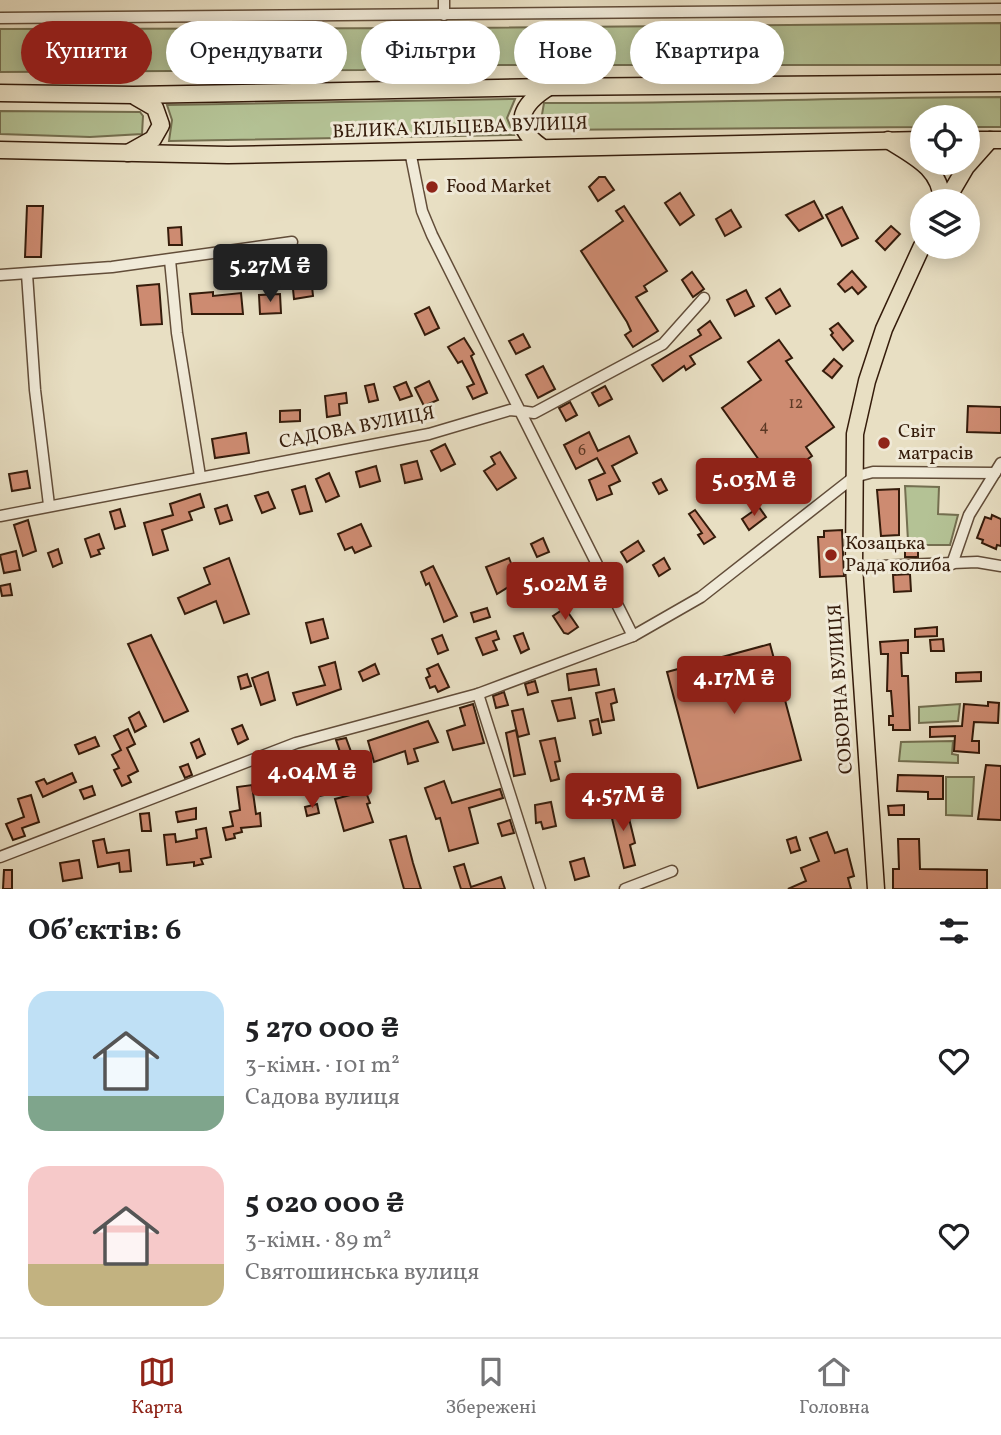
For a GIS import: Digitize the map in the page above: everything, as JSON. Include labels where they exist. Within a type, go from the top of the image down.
[{"type":"main road","points":[[0,93],[133,95],[549,87],[1001,83]]},
{"type":"main road","points":[[540,146],[524,131],[522,121],[524,109],[533,97],[549,87]]},
{"type":"main road","points":[[126,154],[153,139],[161,125],[155,108],[133,95]]},
{"type":"main road","points":[[888,140],[931,169],[941,189]]},
{"type":"main road","name":"ВЕЛИКА КІЛЬЦЕВА ВУЛИЦЯ","points":[[0,150],[126,154],[410,151],[540,146],[910,140]]},
{"type":"main road","points":[[952,189],[966,167],[995,140]]},
{"type":"main road","name":"СОБОРНА ВУЛИЦЯ","points":[[876,889],[854,567],[855,433],[867,382],[884,329],[916,259]]},
{"type":"street","points":[[444,0],[444,15]]},
{"type":"street","points":[[0,18],[1001,9]]},
{"type":"street","points":[[410,151],[422,211],[432,235],[633,636]]},
{"type":"street","points":[[0,275],[170,260],[292,242]]},
{"type":"street","points":[[170,260],[177,333],[200,476]]},
{"type":"street","points":[[27,274],[35,390],[49,505]]},
{"type":"street","name":"САДОВА ВУЛИЦЯ","points":[[0,516],[429,434],[510,411],[534,413],[663,344],[704,298]]},
{"type":"street","points":[[952,564],[969,515],[1001,463]]},
{"type":"street","points":[[0,857],[296,743],[478,694],[633,636],[701,597],[854,477],[873,472],[995,473]]},
{"type":"street","points":[[854,567],[990,563],[1001,566]]},
{"type":"street","points":[[478,694],[540,889]]},
{"type":"street","points":[[625,889],[672,871]]},
{"type":"green space","points":[[1001,23],[1001,65],[784,65],[784,25]]},
{"type":"green space","points":[[630,26],[630,65],[616,65],[616,27]]},
{"type":"green space","points":[[347,28],[361,28],[361,70],[347,70]]},
{"type":"green space","points":[[500,28],[514,28],[514,65],[500,65]]},
{"type":"green space","points":[[0,29],[21,29],[21,72],[0,72]]},
{"type":"green space","points":[[152,29],[166,29],[166,71],[152,71]]},
{"type":"green space","points":[[1001,97],[1001,127],[980,127],[980,105],[910,105],[910,127],[543,130],[540,126],[544,103]]},
{"type":"green space","points":[[515,99],[507,118],[514,135],[169,141],[172,120],[167,105]]},
{"type":"green space","points":[[0,111],[140,112],[143,116],[142,134],[90,137],[0,134]]},
{"type":"green space","points":[[905,486],[939,487],[938,514],[958,515],[950,545],[921,545],[921,542],[908,541]]},
{"type":"green space","points":[[960,704],[958,721],[919,723],[919,707]]},
{"type":"green space","points":[[953,741],[952,754],[958,755],[958,763],[899,761],[901,742]]},
{"type":"green space","points":[[946,777],[974,777],[972,816],[946,815]]},
{"type":"building","points":[[599,177],[605,177],[614,190],[598,201],[589,187]]},
{"type":"building","points":[[680,193],[694,215],[680,225],[665,203]]},
{"type":"building","points":[[814,201],[823,218],[799,231],[786,215]]},
{"type":"building","points":[[27,206],[43,206],[41,257],[25,257]]},
{"type":"building","points":[[624,206],[667,271],[644,286],[647,291],[636,297],[658,331],[633,347],[625,335],[631,331],[627,322],[581,251],[623,221],[616,211]]},
{"type":"building","points":[[842,207],[858,238],[842,246],[826,215]]},
{"type":"building","points":[[731,210],[741,227],[725,236],[716,219]]},
{"type":"building","points":[[891,226],[900,234],[885,250],[876,241]]},
{"type":"building","points":[[181,227],[182,245],[169,245],[168,228]]},
{"type":"building","points":[[852,271],[866,287],[858,294],[852,287],[845,292],[838,284]]},
{"type":"building","points":[[692,272],[704,289],[693,297],[682,280]]},
{"type":"building","points":[[311,277],[313,296],[294,299],[292,279]]},
{"type":"building","points":[[159,284],[162,324],[141,325],[137,286]]},
{"type":"building","points":[[780,289],[790,306],[776,314],[766,298]]},
{"type":"building","points":[[746,290],[754,306],[735,316],[727,300]]},
{"type":"building","points":[[213,292],[213,296],[241,293],[243,314],[192,314],[190,294]]},
{"type":"building","points":[[280,294],[281,313],[260,314],[259,295]]},
{"type":"building","points":[[429,307],[439,328],[425,335],[415,314]]},
{"type":"building","points":[[710,321],[721,338],[690,356],[695,364],[686,370],[684,366],[663,381],[652,365],[701,335],[698,330]]},
{"type":"building","points":[[838,323],[853,341],[843,350],[831,335],[833,333],[830,329]]},
{"type":"building","points":[[523,334],[530,347],[516,354],[509,341]]},
{"type":"building","points":[[464,338],[474,354],[471,356],[487,393],[473,399],[467,387],[474,384],[462,361],[458,363],[448,347]]},
{"type":"building","points":[[779,340],[792,358],[786,361],[834,427],[806,447],[812,456],[798,466],[804,475],[781,491],[772,477],[753,491],[745,481],[764,467],[722,408],[761,380],[748,362]]},
{"type":"building","points":[[834,359],[842,366],[832,378],[823,371]]},
{"type":"building","points":[[543,366],[555,389],[538,398],[526,375]]},
{"type":"building","points":[[429,381],[438,400],[424,406],[415,388]]},
{"type":"building","points":[[406,382],[412,396],[400,400],[394,387]]},
{"type":"building","points":[[374,384],[378,400],[369,402],[365,386]]},
{"type":"building","points":[[605,386],[612,399],[599,406],[592,393]]},
{"type":"building","points":[[346,393],[347,403],[339,404],[340,415],[327,417],[325,396]]},
{"type":"building","points":[[570,402],[577,415],[566,421],[559,408]]},
{"type":"building","points":[[968,406],[1001,407],[1001,433],[967,432]]},
{"type":"building","points":[[300,410],[300,421],[280,422],[280,411]]},
{"type":"building","points":[[589,432],[598,451],[629,436],[637,453],[612,466],[620,481],[609,486],[612,494],[597,500],[589,480],[605,473],[597,458],[576,469],[564,445]]},
{"type":"building","points":[[246,433],[249,453],[215,458],[212,439]]},
{"type":"building","points":[[445,444],[455,464],[441,471],[431,451]]},
{"type":"building","points":[[500,452],[516,478],[497,490],[484,471],[495,464],[491,457]]},
{"type":"building","points":[[417,461],[422,479],[405,483],[401,465]]},
{"type":"building","points":[[376,466],[380,481],[360,487],[356,472]]},
{"type":"building","points":[[27,471],[30,488],[12,491],[9,474]]},
{"type":"building","points":[[329,473],[339,496],[326,502],[316,479]]},
{"type":"building","points":[[661,479],[667,490],[659,494],[653,483]]},
{"type":"building","points":[[305,486],[312,511],[300,514],[292,490]]},
{"type":"building","points":[[899,489],[899,535],[881,536],[877,490]]},
{"type":"building","points":[[268,492],[275,508],[262,513],[255,496]]},
{"type":"building","points":[[200,494],[204,507],[189,512],[192,520],[162,530],[168,550],[153,555],[144,523],[173,515],[170,504]]},
{"type":"building","points":[[227,505],[232,520],[220,524],[215,509]]},
{"type":"building","points":[[759,507],[766,517],[749,530],[742,519]]},
{"type":"building","points":[[120,509],[125,526],[115,529],[110,512]]},
{"type":"building","points":[[695,510],[715,537],[704,544],[698,535],[702,533],[689,514]]},
{"type":"building","points":[[992,515],[1001,519],[1001,546],[997,545],[996,549],[977,538],[985,517],[991,519]]},
{"type":"building","points":[[28,520],[36,551],[23,556],[14,525]]},
{"type":"building","points":[[361,524],[371,546],[355,553],[352,547],[345,550],[338,534]]},
{"type":"building","points":[[842,530],[844,576],[820,577],[818,537],[824,537],[824,531]]},
{"type":"building","points":[[99,534],[104,548],[98,550],[100,554],[91,557],[85,539]]},
{"type":"building","points":[[543,538],[549,552],[537,557],[531,544]]},
{"type":"building","points":[[638,541],[644,551],[627,562],[621,552]]},
{"type":"building","points":[[905,545],[918,545],[918,557],[905,557]]},
{"type":"building","points":[[58,549],[62,563],[53,567],[48,553]]},
{"type":"building","points":[[16,551],[20,570],[4,573],[0,555]]},
{"type":"building","points":[[229,558],[249,614],[224,623],[216,601],[185,614],[178,598],[210,584],[204,568]]},
{"type":"building","points":[[509,558],[518,581],[497,594],[486,567]]},
{"type":"building","points":[[664,558],[670,569],[659,576],[653,565]]},
{"type":"building","points":[[433,566],[457,616],[444,622],[429,583],[426,585],[421,572]]},
{"type":"building","points":[[910,574],[911,591],[894,592],[893,575]]},
{"type":"building","points":[[10,584],[12,595],[2,596],[0,586]]},
{"type":"building","points":[[487,608],[490,617],[474,622],[471,613]]},
{"type":"building","points":[[565,608],[578,627],[568,634],[564,633],[553,616]]},
{"type":"building","points":[[323,619],[328,638],[311,643],[306,623]]},
{"type":"building","points":[[937,627],[937,636],[915,637],[915,629]]},
{"type":"building","points":[[496,631],[499,639],[493,641],[497,650],[483,655],[476,638]]},
{"type":"building","points":[[523,633],[529,649],[521,653],[514,636]]},
{"type":"building","points":[[151,635],[188,711],[164,722],[128,644]]},
{"type":"building","points":[[442,635],[448,650],[438,654],[432,639]]},
{"type":"building","points":[[943,639],[944,651],[931,651],[930,640]]},
{"type":"building","points":[[908,640],[908,653],[901,653],[902,676],[908,676],[910,730],[893,730],[893,725],[889,725],[889,716],[893,716],[891,691],[887,691],[888,654],[881,654],[880,642]]},
{"type":"building","points":[[770,644],[801,760],[698,788],[667,672]]},
{"type":"building","points":[[335,662],[341,689],[297,705],[293,693],[325,685],[319,667]]},
{"type":"building","points":[[375,664],[379,674],[363,681],[359,672]]},
{"type":"building","points":[[438,664],[449,687],[438,692],[435,686],[430,688],[426,678],[430,676],[427,669]]},
{"type":"building","points":[[596,669],[599,685],[569,690],[567,674]]},
{"type":"building","points":[[268,672],[275,700],[261,705],[252,678]]},
{"type":"building","points":[[981,672],[981,681],[956,682],[956,673]]},
{"type":"building","points":[[247,674],[251,686],[241,689],[238,677]]},
{"type":"building","points":[[535,681],[538,692],[528,695],[525,684]]},
{"type":"building","points":[[614,689],[617,702],[611,704],[614,720],[602,722],[596,693]]},
{"type":"building","points":[[504,692],[508,705],[496,708],[493,696]]},
{"type":"building","points":[[571,698],[575,718],[558,721],[552,701]]},
{"type":"building","points":[[988,702],[999,703],[998,723],[974,722],[972,741],[979,741],[979,753],[954,751],[955,736],[930,737],[930,727],[962,726],[964,704],[988,706]]},
{"type":"building","points":[[473,704],[484,743],[453,750],[447,731],[465,725],[460,708]]},
{"type":"building","points":[[523,709],[529,734],[518,737],[512,711]]},
{"type":"building","points":[[139,712],[146,726],[135,732],[129,718]]},
{"type":"building","points":[[598,719],[601,733],[593,735],[590,721]]},
{"type":"building","points":[[428,721],[438,742],[414,749],[418,761],[408,764],[405,751],[374,762],[368,741]]},
{"type":"building","points":[[242,725],[248,739],[238,744],[232,729]]},
{"type":"building","points":[[128,729],[135,744],[127,748],[138,771],[128,776],[131,782],[122,786],[114,770],[119,768],[112,755],[121,750],[114,736]]},
{"type":"building","points":[[516,730],[525,774],[514,776],[506,733]]},
{"type":"building","points":[[95,737],[99,746],[79,754],[75,745]]},
{"type":"building","points":[[346,738],[370,803],[367,804],[373,822],[344,831],[335,799],[354,794],[336,740]]},
{"type":"building","points":[[555,738],[560,761],[555,762],[559,779],[551,781],[540,741]]},
{"type":"building","points":[[199,739],[205,754],[197,758],[191,743]]},
{"type":"building","points":[[308,755],[313,782],[304,784],[303,779],[296,781],[292,759]]},
{"type":"building","points":[[188,764],[192,775],[185,778],[180,767]]},
{"type":"building","points":[[986,765],[1001,766],[1001,820],[978,819]]},
{"type":"building","points":[[269,768],[273,784],[262,787],[258,771]]},
{"type":"building","points":[[72,773],[76,782],[43,797],[36,782],[44,779],[47,784]]},
{"type":"building","points":[[898,775],[943,776],[943,799],[928,799],[928,792],[897,791]]},
{"type":"building","points":[[325,779],[329,794],[319,796],[315,781]]},
{"type":"building","points":[[644,779],[647,788],[619,797],[616,788]]},
{"type":"building","points":[[444,781],[452,803],[500,789],[503,798],[469,808],[478,843],[449,851],[440,818],[436,819],[425,788]]},
{"type":"building","points":[[252,785],[256,814],[260,813],[261,826],[241,828],[242,832],[234,834],[235,838],[226,840],[223,828],[233,826],[230,812],[240,810],[237,787]]},
{"type":"building","points":[[92,786],[95,795],[84,799],[80,790]]},
{"type":"building","points":[[31,795],[39,822],[22,828],[25,836],[13,840],[6,824],[24,817],[18,799]]},
{"type":"building","points":[[551,802],[556,826],[543,829],[541,822],[536,823],[535,805]]},
{"type":"building","points":[[625,802],[635,843],[630,845],[635,865],[624,868],[609,806]]},
{"type":"building","points":[[317,804],[319,813],[307,816],[305,807]]},
{"type":"building","points":[[904,805],[904,815],[889,815],[888,806]]},
{"type":"building","points":[[196,808],[196,819],[178,822],[176,812]]},
{"type":"building","points":[[149,813],[151,831],[142,831],[140,814]]},
{"type":"building","points":[[510,820],[514,833],[502,836],[498,824]]},
{"type":"building","points":[[206,828],[211,857],[201,859],[203,864],[194,866],[194,862],[167,865],[164,835],[175,834],[176,842],[197,838],[196,830]]},
{"type":"building","points":[[827,832],[835,853],[847,849],[854,876],[848,878],[851,889],[788,889],[806,881],[801,868],[819,861],[810,838]]},
{"type":"building","points":[[406,836],[421,889],[404,889],[390,840]]},
{"type":"building","points":[[796,837],[800,850],[791,853],[787,840]]},
{"type":"building","points":[[104,839],[107,853],[129,850],[131,871],[120,872],[119,863],[98,867],[93,841]]},
{"type":"building","points":[[898,839],[919,839],[920,869],[987,870],[987,889],[893,889],[893,869],[899,869]]},
{"type":"building","points":[[584,858],[589,876],[575,880],[570,862]]},
{"type":"building","points":[[79,860],[82,878],[63,881],[60,863]]},
{"type":"building","points":[[464,864],[471,887],[501,877],[505,889],[461,889],[454,867]]},
{"type":"building","points":[[4,870],[12,870],[12,889],[3,889]]},
{"type":"place","name":"Food Market","points":[[432,187]]},
{"type":"place","name":"Світ матрасів","points":[[884,443]]},
{"type":"place","name":"Козацька Рада колиба","points":[[831,555]]}]
